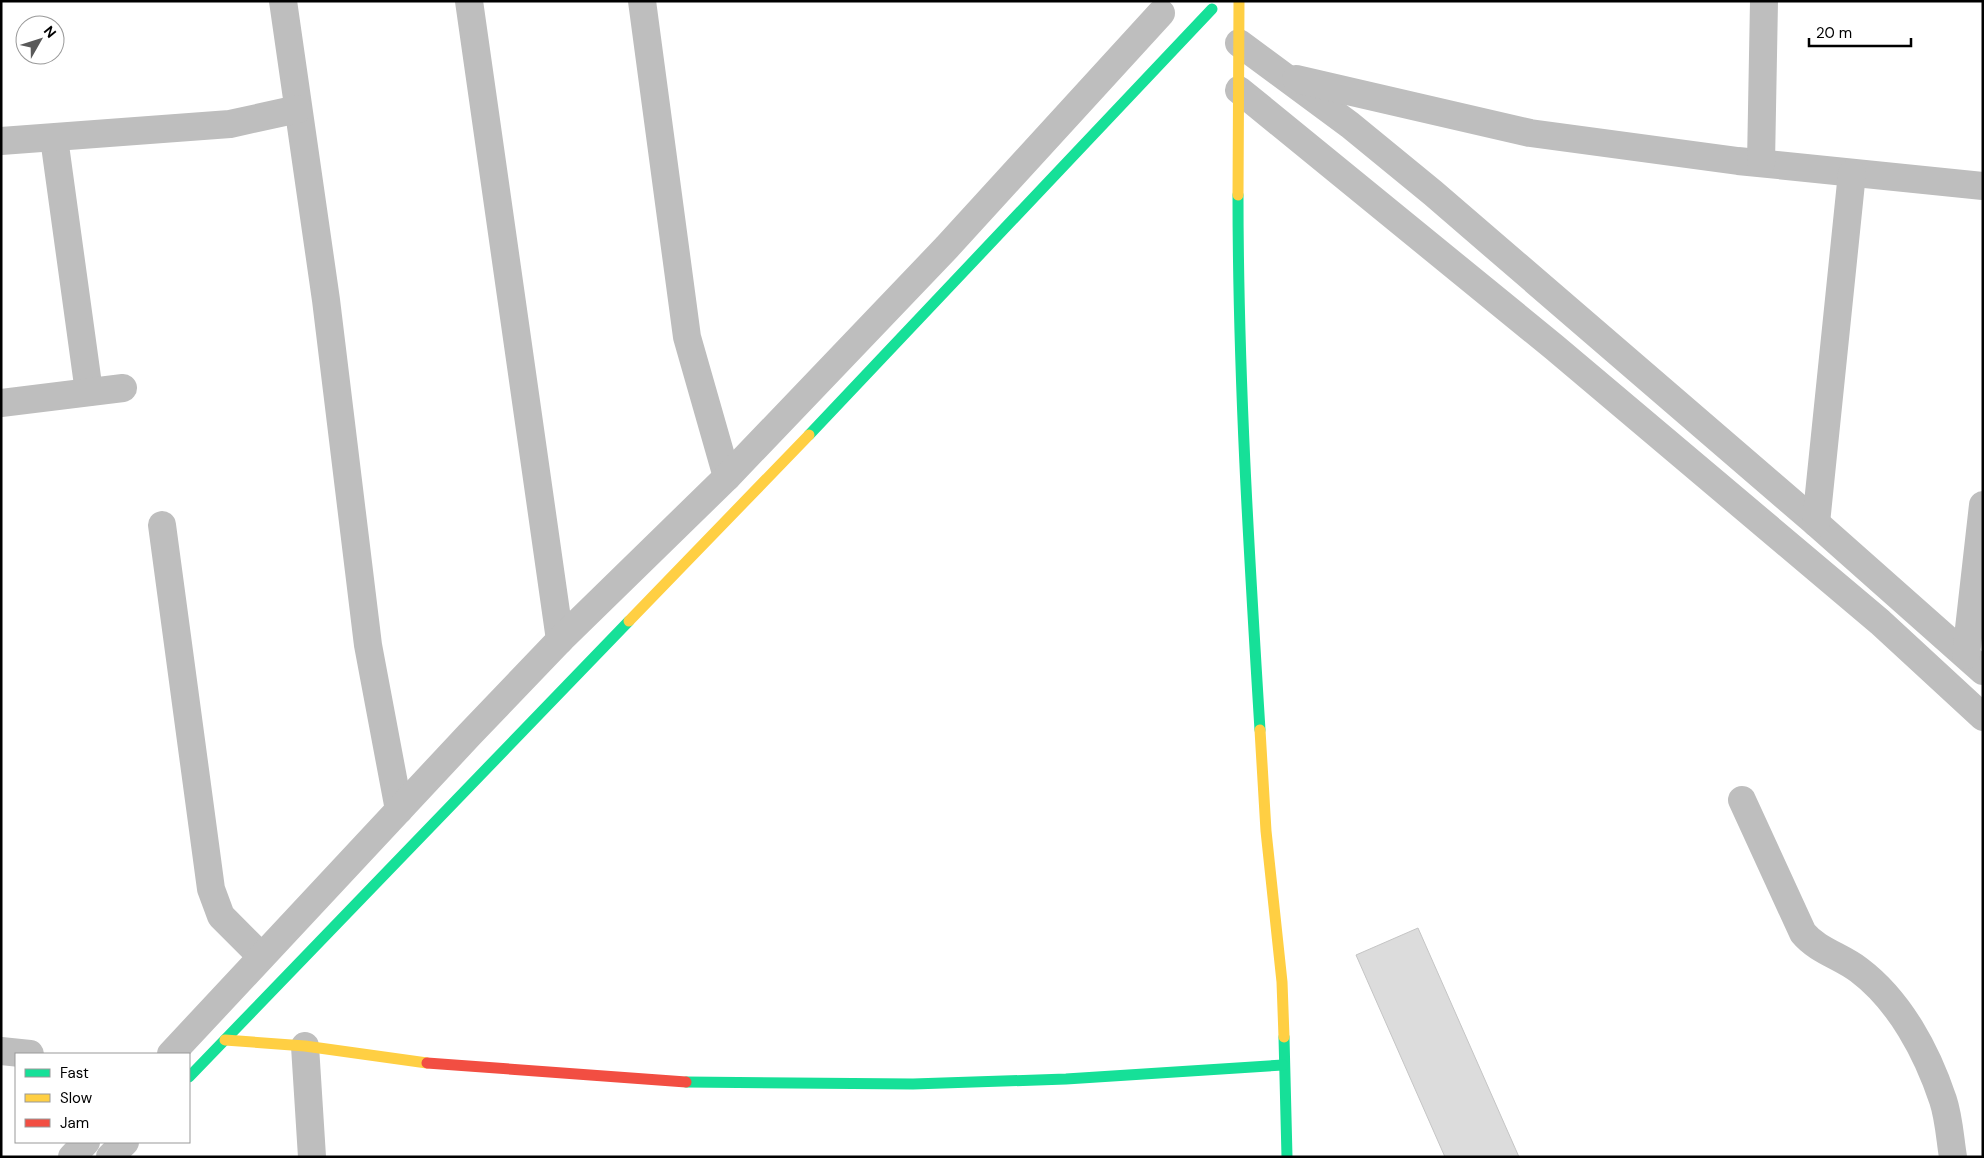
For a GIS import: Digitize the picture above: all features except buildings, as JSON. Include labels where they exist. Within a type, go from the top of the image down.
[{"type":"street","points":[[283,1],[326,300],[368,645],[408,800],[440,817]]},
{"type":"street","points":[[469,1],[560,640]]},
{"type":"street","points":[[642,1],[687,337],[727,477]]},
{"type":"street","points":[[1238,1],[1238,296],[1244,462],[1266,831],[1282,982],[1287,1157]]},
{"type":"street","points":[[1761,163],[1764,1]]},
{"type":"street","points":[[190,1076],[895,346],[1187,36],[1211,4]]},
{"type":"street","points":[[172,1053],[261,956],[560,640],[727,477],[947,247],[1154,7],[1187,36]]},
{"type":"street","points":[[1239,43],[1350,125],[1433,193],[1816,523],[1974,663]]},
{"type":"street","points":[[1285,76],[1530,133],[1761,163],[1983,186]]},
{"type":"street","points":[[1239,90],[1570,359],[1880,622],[1983,717]]},
{"type":"street","points":[[1,141],[230,124],[298,110]]},
{"type":"street","points":[[54,138],[89,392]]},
{"type":"street","points":[[1816,523],[1852,173]]},
{"type":"street","points":[[1,403],[123,388]]},
{"type":"street","points":[[1974,663],[1983,506]]},
{"type":"street","points":[[162,525],[211,889],[221,916],[261,956]]},
{"type":"street","points":[[1742,800],[1803,933],[1811,943],[1859,970],[1891,1002],[1922,1047],[1944,1102],[1953,1157]]},
{"type":"street","points":[[225,1040],[305,1046],[413,1062],[540,1074],[711,1084],[913,1084],[1066,1080],[1283,1065]]},
{"type":"street","points":[[305,1046],[312,1157]]},
{"type":"street","points":[[1,1051],[20,1053]]},
{"type":"street","points":[[110,1157],[124,1143]]},
{"type":"traffic: fast","points":[[809,435],[1212,9]]},
{"type":"traffic: fast","points":[[1238,195],[1242,396],[1260,730]]},
{"type":"traffic: fast","points":[[190,1076],[629,621]]},
{"type":"traffic: fast","points":[[1284,1037],[1287,1157]]},
{"type":"traffic: fast","points":[[686,1082],[913,1084],[1066,1079],[1283,1065]]},
{"type":"traffic: slow","points":[[1238,195],[1239,1]]},
{"type":"traffic: slow","points":[[629,621],[809,435]]},
{"type":"traffic: slow","points":[[1260,730],[1266,831],[1282,982],[1284,1037]]},
{"type":"traffic: slow","points":[[225,1040],[305,1046],[427,1063]]},
{"type":"traffic: jam","points":[[427,1063],[686,1082]]}]
